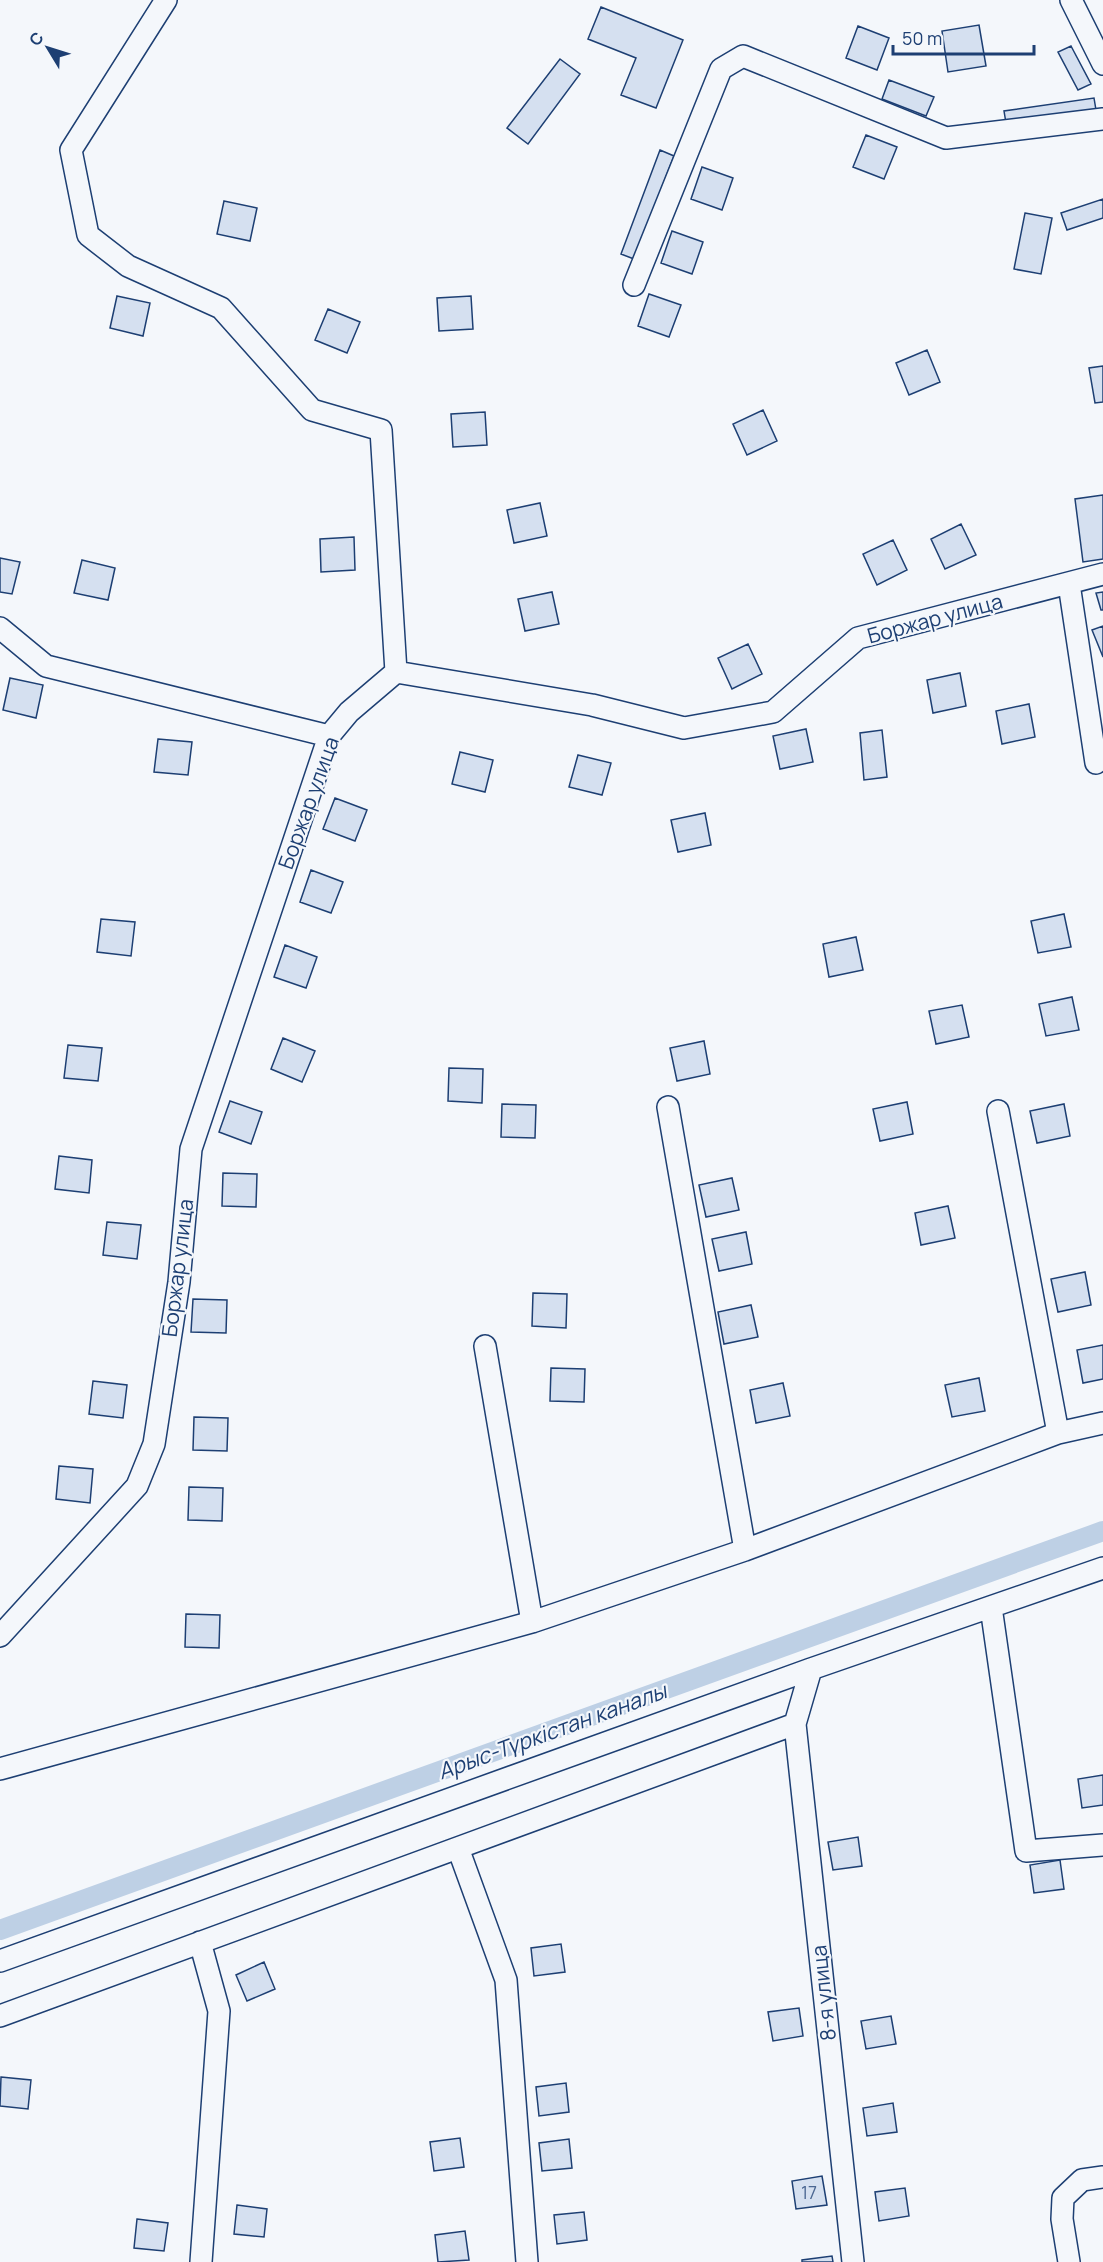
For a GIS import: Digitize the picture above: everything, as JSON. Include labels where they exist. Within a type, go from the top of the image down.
[{"type":"street","points":[[166,0],[72,150],[88,235],[129,266],[221,308],[312,410],[381,430],[396,672]]},
{"type":"street","points":[[1071,0],[1103,64]]},
{"type":"street","points":[[634,285],[721,69],[743,56],[946,138],[1103,119]]},
{"type":"street","name":"Боржар улица","points":[[0,1636],[137,1486],[154,1444],[179,1282],[191,1149],[329,736],[349,712],[396,672],[592,705],[684,728],[773,712],[858,638],[1103,574]]},
{"type":"street","points":[[1069,584],[1096,763]]},
{"type":"street","points":[[0,628],[46,666],[329,736]]},
{"type":"street","points":[[668,1107],[745,1550]]},
{"type":"street","points":[[998,1111],[1058,1433]]},
{"type":"street","points":[[485,1346],[532,1622]]},
{"type":"street","points":[[0,1769],[532,1622],[745,1550],[1058,1433],[1103,1423]]},
{"type":"street","points":[[0,1961],[811,1669],[1098,1573]]},
{"type":"street","points":[[992,1607],[1026,1851],[1103,1845]]},
{"type":"street","points":[[0,2016],[795,1724],[811,1669]]},
{"type":"street","name":"8-я улица","points":[[795,1724],[853,2262]]},
{"type":"street","points":[[458,1848],[506,1980],[527,2262]]},
{"type":"street","points":[[200,1942],[219,2011],[201,2262]]},
{"type":"street","points":[[1070,2262],[1062,2219],[1063,2198],[1082,2180],[1103,2177]]},
{"type":"building","points":[[601,7],[683,40],[656,108],[621,95],[636,58],[588,39]]},
{"type":"building","points":[[979,25],[986,66],[948,72],[942,31]]},
{"type":"building","points":[[858,26],[889,38],[877,70],[846,58]]},
{"type":"building","points":[[1071,46],[1091,84],[1078,90],[1058,52]]},
{"type":"building","points":[[560,59],[580,74],[528,144],[507,128]]},
{"type":"building","points":[[889,80],[934,97],[926,116],[882,99]]},
{"type":"building","points":[[1094,98],[1096,110],[1006,123],[1004,111]]},
{"type":"building","points":[[866,135],[897,147],[884,179],[853,167]]},
{"type":"building","points":[[660,150],[674,156],[634,259],[621,254]]},
{"type":"building","points":[[702,167],[733,178],[722,210],[691,199]]},
{"type":"building","points":[[1103,199],[1103,218],[1067,230],[1061,213]]},
{"type":"building","points":[[224,201],[257,208],[250,241],[217,234]]},
{"type":"building","points":[[1025,213],[1052,218],[1041,274],[1014,269]]},
{"type":"building","points":[[672,231],[703,242],[692,274],[661,263]]},
{"type":"building","points":[[649,294],[681,305],[669,337],[638,326]]},
{"type":"building","points":[[117,296],[150,303],[143,336],[110,328]]},
{"type":"building","points":[[471,296],[473,329],[439,331],[437,298]]},
{"type":"building","points":[[328,309],[360,322],[347,353],[315,340]]},
{"type":"building","points":[[927,350],[940,382],[909,395],[896,363]]},
{"type":"building","points":[[1103,366],[1103,402],[1095,403],[1089,368]]},
{"type":"building","points":[[763,410],[777,441],[747,455],[733,424]]},
{"type":"building","points":[[485,412],[487,445],[453,447],[451,414]]},
{"type":"building","points":[[1103,495],[1103,559],[1083,562],[1075,499]]},
{"type":"building","points":[[540,503],[547,536],[514,543],[507,510]]},
{"type":"building","points":[[961,524],[976,555],[945,569],[931,539]]},
{"type":"building","points":[[354,537],[355,570],[321,572],[320,539]]},
{"type":"building","points":[[893,540],[907,570],[877,585],[863,554]]},
{"type":"building","points":[[0,558],[20,562],[12,594],[0,592]]},
{"type":"building","points":[[82,560],[115,568],[108,600],[74,593]]},
{"type":"building","points":[[552,592],[559,624],[525,631],[518,599]]},
{"type":"building","points":[[1103,592],[1103,610],[1101,610],[1096,593]]},
{"type":"building","points":[[1103,626],[1103,657],[1092,630]]},
{"type":"building","points":[[748,644],[762,674],[732,689],[718,658]]},
{"type":"building","points":[[960,673],[966,706],[933,713],[927,680]]},
{"type":"building","points":[[10,678],[43,685],[36,718],[3,710]]},
{"type":"building","points":[[1029,704],[1035,737],[1002,744],[996,711]]},
{"type":"building","points":[[806,729],[813,762],[780,769],[773,736]]},
{"type":"building","points":[[882,730],[887,777],[864,780],[860,733]]},
{"type":"building","points":[[158,739],[192,742],[188,775],[154,772]]},
{"type":"building","points":[[460,752],[493,760],[485,792],[452,784]]},
{"type":"building","points":[[578,755],[611,763],[602,795],[569,787]]},
{"type":"building","points":[[335,798],[367,810],[355,841],[323,829]]},
{"type":"building","points":[[705,813],[711,845],[678,852],[671,820]]},
{"type":"building","points":[[311,870],[343,882],[331,913],[300,902]]},
{"type":"building","points":[[1064,914],[1071,947],[1038,953],[1031,921]]},
{"type":"building","points":[[101,919],[135,922],[131,956],[97,952]]},
{"type":"building","points":[[856,937],[863,970],[829,977],[823,944]]},
{"type":"building","points":[[285,945],[317,957],[306,988],[274,977]]},
{"type":"building","points":[[1072,997],[1079,1030],[1046,1036],[1039,1004]]},
{"type":"building","points":[[962,1005],[969,1037],[936,1044],[929,1011]]},
{"type":"building","points":[[283,1038],[315,1051],[302,1082],[271,1069]]},
{"type":"building","points":[[704,1041],[710,1074],[677,1081],[670,1048]]},
{"type":"building","points":[[68,1045],[102,1048],[98,1081],[64,1078]]},
{"type":"building","points":[[449,1068],[483,1069],[482,1103],[448,1101]]},
{"type":"building","points":[[230,1101],[262,1112],[251,1144],[219,1132]]},
{"type":"building","points":[[907,1102],[913,1134],[880,1141],[873,1109]]},
{"type":"building","points":[[502,1104],[536,1105],[535,1138],[501,1137]]},
{"type":"building","points":[[1064,1104],[1070,1136],[1037,1143],[1030,1111]]},
{"type":"building","points":[[59,1156],[92,1160],[89,1193],[55,1189]]},
{"type":"building","points":[[223,1173],[257,1174],[256,1207],[222,1206]]},
{"type":"building","points":[[732,1178],[739,1210],[706,1217],[699,1185]]},
{"type":"building","points":[[948,1206],[955,1238],[921,1245],[915,1213]]},
{"type":"building","points":[[107,1222],[141,1225],[137,1259],[103,1255]]},
{"type":"building","points":[[746,1232],[752,1264],[719,1271],[712,1239]]},
{"type":"building","points":[[1085,1272],[1091,1305],[1058,1312],[1051,1279]]},
{"type":"building","points":[[533,1293],[567,1294],[566,1328],[532,1326]]},
{"type":"building","points":[[193,1299],[227,1300],[226,1333],[191,1332]]},
{"type":"building","points":[[751,1305],[758,1337],[724,1344],[718,1312]]},
{"type":"building","points":[[1103,1345],[1103,1379],[1083,1383],[1077,1350]]},
{"type":"building","points":[[551,1368],[585,1369],[584,1402],[550,1401]]},
{"type":"building","points":[[979,1378],[985,1411],[952,1417],[945,1385]]},
{"type":"building","points":[[93,1381],[127,1385],[123,1418],[89,1414]]},
{"type":"building","points":[[783,1383],[790,1416],[756,1423],[750,1390]]},
{"type":"building","points":[[194,1417],[228,1418],[227,1451],[193,1450]]},
{"type":"building","points":[[59,1466],[93,1469],[90,1503],[56,1499]]},
{"type":"building","points":[[189,1487],[223,1488],[222,1521],[188,1520]]},
{"type":"building","points":[[186,1614],[220,1615],[219,1648],[185,1647]]},
{"type":"building","points":[[1103,1775],[1103,1805],[1082,1808],[1078,1779]]},
{"type":"building","points":[[858,1837],[862,1866],[833,1870],[828,1842]]},
{"type":"building","points":[[1060,1860],[1064,1889],[1034,1893],[1030,1865]]},
{"type":"building","points":[[561,1944],[565,1972],[534,1976],[531,1948]]},
{"type":"building","points":[[264,1962],[275,1989],[247,2001],[236,1975]]},
{"type":"building","points":[[799,2008],[803,2036],[773,2041],[768,2012]]},
{"type":"building","points":[[891,2016],[896,2044],[866,2049],[861,2021]]},
{"type":"building","points":[[1,2077],[31,2080],[28,2109],[0,2106]]},
{"type":"building","points":[[566,2083],[569,2112],[539,2116],[536,2087]]},
{"type":"building","points":[[893,2103],[897,2132],[867,2136],[863,2108]]},
{"type":"building","points":[[460,2138],[464,2167],[434,2171],[430,2142]]},
{"type":"building","points":[[569,2139],[572,2168],[542,2171],[539,2143]]},
{"type":"building","points":[[822,2176],[827,2205],[796,2209],[792,2181]]},
{"type":"building","points":[[905,2188],[909,2216],[879,2221],[875,2192]]},
{"type":"building","points":[[237,2205],[267,2209],[264,2237],[234,2234]]},
{"type":"building","points":[[584,2212],[587,2240],[557,2244],[554,2215]]},
{"type":"building","points":[[137,2219],[168,2223],[164,2251],[134,2248]]},
{"type":"building","points":[[465,2231],[469,2260],[438,2262],[435,2235]]},
{"type":"building","points":[[832,2256],[833,2262],[802,2262],[802,2260]]},
{"type":"waterway","name":"Арыс-Түркістан каналы","points":[[0,1930],[1103,1531]]}]
